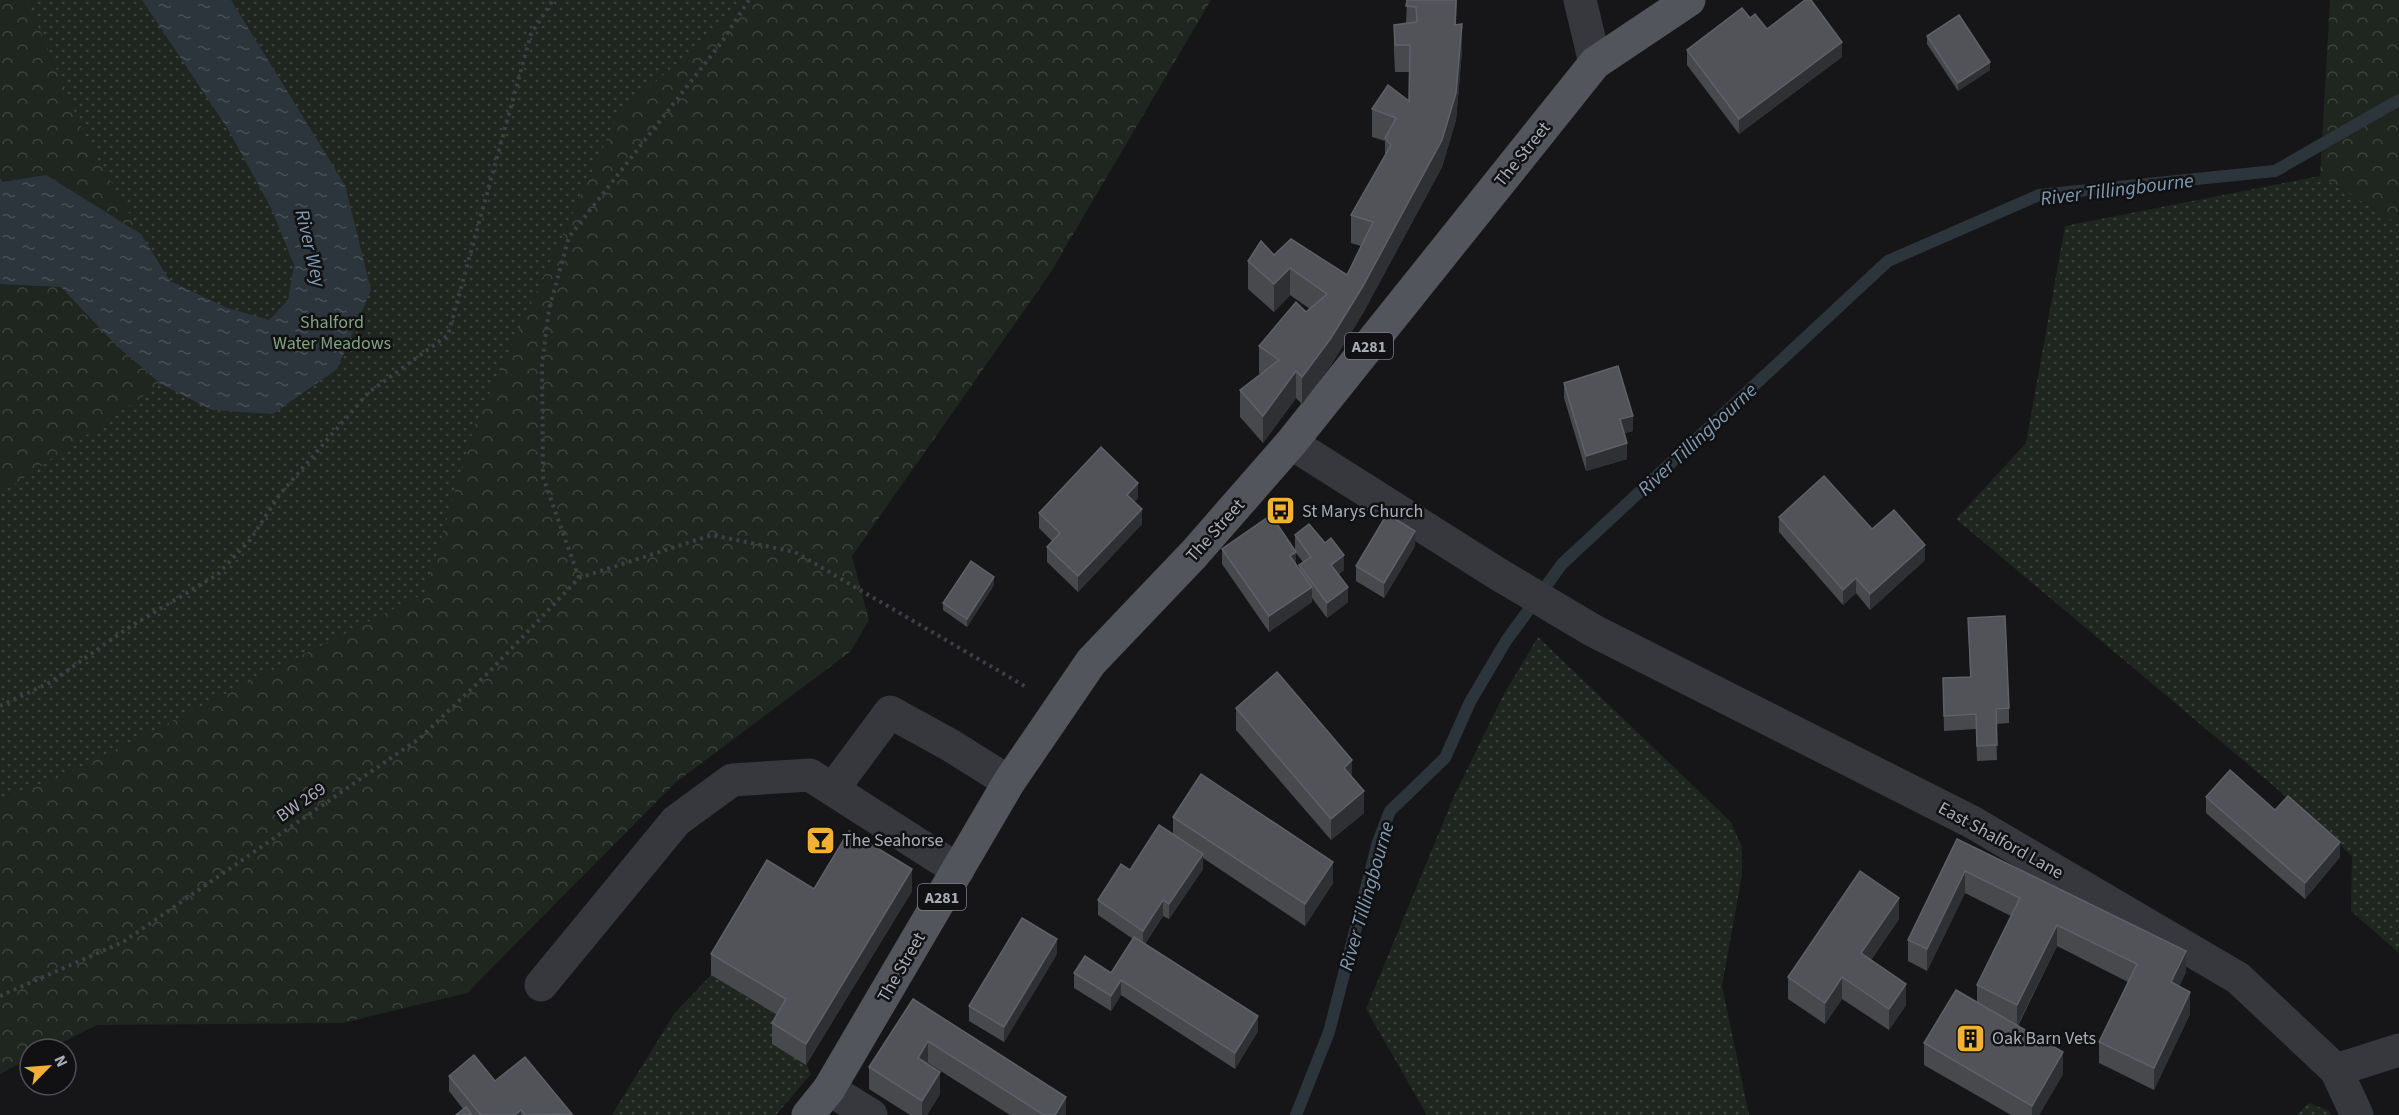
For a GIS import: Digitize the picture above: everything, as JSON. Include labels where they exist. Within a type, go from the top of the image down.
[{"type":"main road","name":"The Street","points":[[808,1115],[829,1089],[1009,782],[1091,662],[1194,554],[1291,443],[1595,63],[1689,0]]},
{"type":"street","points":[[1580,0],[1595,63]]},
{"type":"street","name":"East Shalford Lane","points":[[1291,443],[1498,574],[1594,631],[1972,822],[2238,978],[2336,1070],[2357,1115]]},
{"type":"street","points":[[833,789],[890,712],[950,745],[1009,782]]},
{"type":"street","points":[[541,985],[676,821],[732,780],[810,775],[958,870]]},
{"type":"street","points":[[2336,1070],[2399,1050]]},
{"type":"street","points":[[829,1089],[871,1115]]},
{"type":"path","points":[[0,706],[51,682],[131,626],[217,575],[250,540],[280,494],[368,393],[448,335],[531,34],[553,0]]},
{"type":"path","points":[[749,0],[721,42],[569,237],[549,309],[542,364],[543,477],[579,578],[712,534],[795,552],[1059,707]]},
{"type":"path","name":"BW 269","points":[[0,996],[123,942],[420,738],[488,673],[579,578]]},
{"type":"green space","name":"Shalford Water Meadows","points":[[0,0],[890,0],[656,454],[0,958]]},
{"type":"green space","points":[[0,0],[27,0],[86,138],[141,234],[46,175],[3,182],[0,178]]},
{"type":"green space","points":[[748,0],[1211,0],[1049,275],[852,556],[869,620],[851,651],[675,783],[467,993],[342,1023],[97,1025],[73,1037],[18,1037],[18,1064],[0,1074],[0,800],[71,772],[425,593],[474,427],[618,115]]},
{"type":"green space","points":[[2330,0],[2399,0],[2399,224],[2320,176]]},
{"type":"green space","points":[[2320,176],[2399,224],[2399,953],[2351,911],[2352,856],[2268,781],[1956,519],[2026,443],[2065,226]]},
{"type":"green space","points":[[0,284],[61,287],[116,345],[161,384],[0,494]]},
{"type":"green space","points":[[1538,637],[1731,822],[1742,847],[1742,875],[1722,986],[1749,1115],[1427,1115],[1366,1009],[1455,794],[1503,696]]},
{"type":"green space","points":[[711,975],[786,1021],[811,1074],[776,1115],[612,1115],[674,1014]]},
{"type":"green space","points":[[2309,1103],[2329,1111],[2331,1115],[2297,1115]]},
{"type":"water","name":"River Wey","points":[[142,0],[231,0],[345,185],[371,290],[337,369],[273,414],[212,410],[161,384],[116,345],[61,287],[0,284],[0,178],[3,182],[46,175],[141,234],[170,281],[225,307],[269,320],[288,300],[294,265],[272,210],[228,129]]},
{"type":"building","points":[[1407,0],[1456,0],[1455,25],[1462,24],[1456,93],[1442,140],[1363,286],[1331,338],[1302,377],[1296,371],[1263,416],[1240,390],[1279,360],[1259,346],[1296,302],[1306,312],[1327,294],[1290,268],[1274,284],[1248,261],[1261,241],[1274,255],[1291,239],[1347,275],[1373,222],[1351,215],[1391,145],[1385,138],[1396,118],[1372,109],[1388,85],[1409,101],[1410,45],[1395,45],[1394,25],[1417,22],[1416,7],[1406,6]]},
{"type":"building","points":[[1805,0],[1811,0],[1842,42],[1739,119],[1687,50],[1742,8],[1750,18],[1755,14],[1767,29]]},
{"type":"building","points":[[1959,15],[1990,62],[1958,83],[1927,36]]},
{"type":"building","points":[[1618,366],[1633,416],[1620,419],[1627,443],[1586,456],[1564,383]]},
{"type":"building","points":[[1101,447],[1138,483],[1127,495],[1142,509],[1078,576],[1047,547],[1060,533],[1039,513]]},
{"type":"building","points":[[1824,476],[1872,529],[1894,510],[1925,545],[1870,594],[1856,578],[1843,590],[1779,517]]},
{"type":"building","points":[[1387,514],[1415,531],[1384,583],[1356,566]]},
{"type":"building","points":[[1271,515],[1296,552],[1290,556],[1312,587],[1269,616],[1222,549]]},
{"type":"building","points":[[1309,524],[1325,543],[1331,538],[1344,555],[1331,565],[1348,587],[1327,603],[1299,565],[1311,557],[1295,535]]},
{"type":"building","points":[[971,561],[994,577],[967,619],[943,603]]},
{"type":"building","points":[[2005,616],[2009,708],[1996,709],[1997,745],[1977,746],[1976,714],[1944,716],[1943,678],[1971,677],[1968,618]]},
{"type":"building","points":[[1277,672],[1352,760],[1344,768],[1364,791],[1331,819],[1236,708]]},
{"type":"building","points":[[2230,770],[2275,810],[2288,796],[2340,842],[2305,883],[2206,797]]},
{"type":"building","points":[[1201,774],[1333,862],[1305,904],[1173,817]]},
{"type":"building","points":[[1159,825],[1203,854],[1169,904],[1163,900],[1143,931],[1098,900],[1121,864],[1130,870]]},
{"type":"building","points":[[849,831],[912,869],[806,1044],[772,1023],[786,999],[711,954],[767,860],[814,889]]},
{"type":"building","points":[[1957,839],[2186,951],[2171,982],[2190,992],[2154,1068],[2099,1042],[2137,964],[2057,925],[2017,1005],[1977,985],[2020,898],[1965,871],[1927,949],[1908,940]]},
{"type":"building","points":[[1860,871],[1899,898],[1861,953],[1906,984],[1889,1009],[1842,977],[1825,1003],[1788,977]]},
{"type":"building","points":[[1022,918],[1057,939],[1004,1027],[969,1006]]},
{"type":"building","points":[[1134,937],[1258,1016],[1235,1053],[1121,980],[1111,996],[1074,973],[1085,956],[1111,973]]},
{"type":"building","name":"Oak Barn Vets","points":[[1956,990],[2063,1052],[2032,1106],[1924,1043]]},
{"type":"building","points":[[913,999],[1066,1097],[1055,1115],[1044,1115],[928,1041],[918,1058],[940,1072],[922,1101],[869,1067]]},
{"type":"building","points":[[474,1055],[495,1081],[525,1057],[572,1114],[525,1115],[521,1110],[515,1115],[481,1115],[449,1076]]},
{"type":"building","points":[[466,1107],[472,1115],[456,1115]]},
{"type":"waterway","name":"River Tillingbourne","points":[[1296,1115],[1329,1032],[1378,842],[1390,811],[1445,758],[1470,702],[1506,641],[1562,564],[1888,261],[2039,195],[2275,171],[2399,100]]},
{"type":"place","name":"St Marys Church","points":[[1281,511]]},
{"type":"place","name":"The Seahorse","points":[[821,840]]},
{"type":"place","name":"Oak Barn Vets","points":[[1971,1038]]}]
